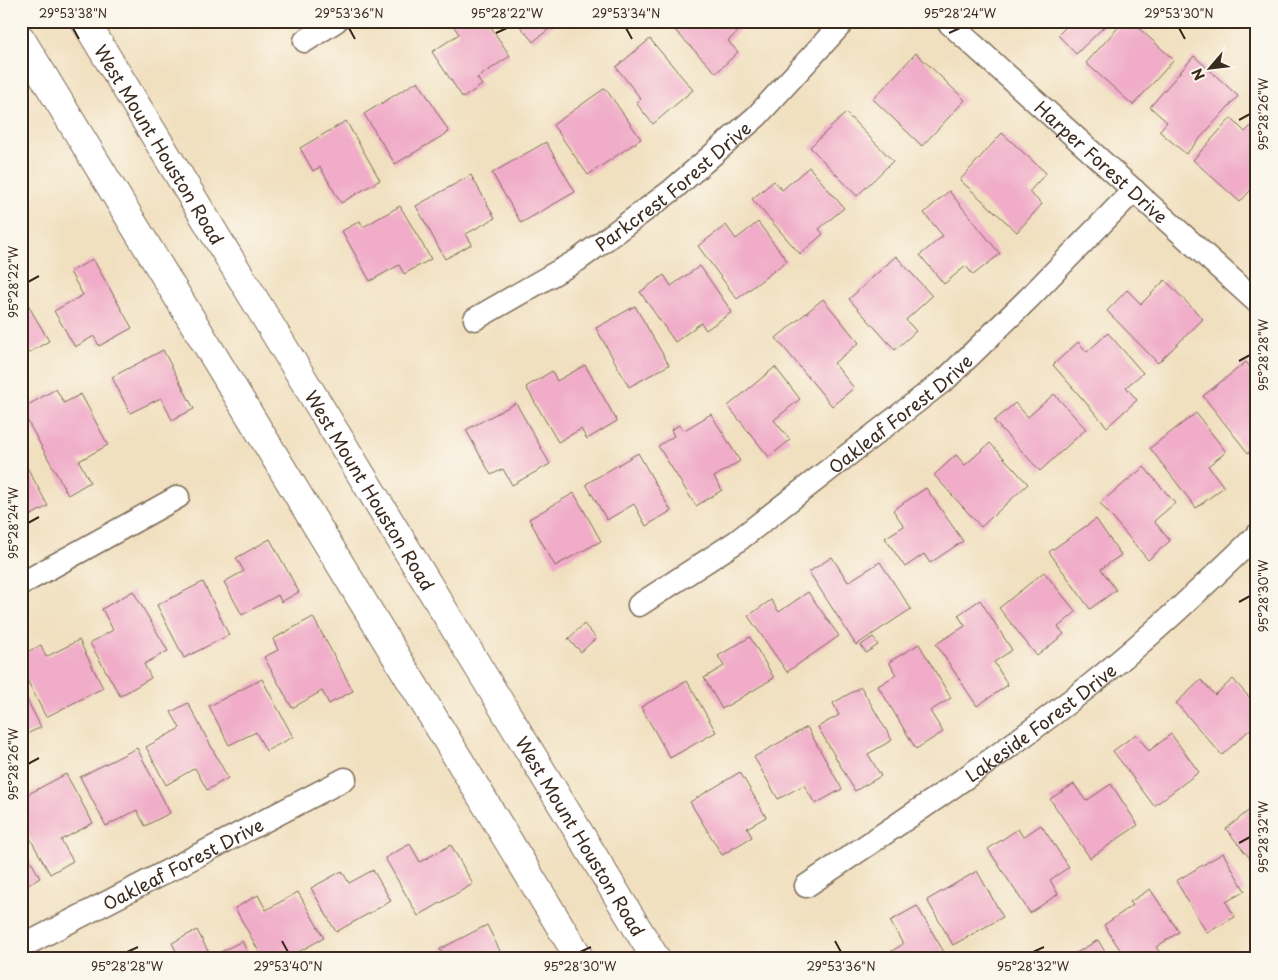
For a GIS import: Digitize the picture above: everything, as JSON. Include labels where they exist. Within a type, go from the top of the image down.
[{"type":"main road","name":"West Mount Houston Road","points":[[85,21],[656,959]]},
{"type":"main road","points":[[21,39],[580,959]]},
{"type":"street","points":[[305,41],[336,21]]},
{"type":"street","name":"Parkcrest Forest Drive","points":[[475,319],[578,260],[670,191],[757,116],[844,21]]},
{"type":"street","name":"Harper Forest Drive","points":[[947,21],[1257,302]]},
{"type":"street","name":"Oakleaf Forest Drive","points":[[640,604],[736,542],[946,378],[1029,298],[1134,190]]},
{"type":"street","points":[[21,584],[178,497]]},
{"type":"street","name":"Lakeside Forest Drive","points":[[806,886],[947,791],[1088,687],[1176,613],[1257,535]]},
{"type":"street","name":"Oakleaf Forest Drive","points":[[21,947],[345,779]]},
{"type":"building","points":[[450,21],[487,21],[510,56],[477,78],[482,85],[463,98],[432,52],[459,34]]},
{"type":"building","points":[[516,21],[559,21],[533,42]]},
{"type":"building","points":[[671,21],[749,21],[728,41],[738,52],[716,73],[669,24]]},
{"type":"building","points":[[1069,21],[1110,21],[1076,54],[1058,35],[1070,23]]},
{"type":"building","points":[[1124,21],[1131,21],[1174,60],[1133,105],[1086,63]]},
{"type":"building","points":[[650,39],[693,90],[653,124],[636,103],[641,99],[616,67]]},
{"type":"building","points":[[916,53],[965,100],[922,146],[873,99]]},
{"type":"building","points":[[1194,56],[1238,96],[1186,154],[1159,131],[1167,122],[1150,107]]},
{"type":"building","points":[[418,81],[449,132],[395,164],[364,114]]},
{"type":"building","points":[[605,88],[641,139],[588,175],[553,125]]},
{"type":"building","points":[[846,113],[893,161],[857,196],[810,147]]},
{"type":"building","points":[[1231,118],[1245,132],[1257,120],[1257,183],[1240,202],[1193,160]]},
{"type":"building","points":[[346,121],[380,180],[341,203],[320,167],[313,171],[300,148]]},
{"type":"building","points":[[1002,133],[1046,173],[1029,192],[1042,204],[1017,232],[960,180]]},
{"type":"building","points":[[546,142],[575,192],[521,223],[492,173]]},
{"type":"building","points":[[809,167],[844,208],[819,229],[823,234],[800,254],[752,199],[774,181],[782,190]]},
{"type":"building","points":[[471,175],[495,218],[466,234],[472,244],[445,259],[416,206]]},
{"type":"building","points":[[949,191],[1000,254],[973,275],[966,266],[944,284],[920,255],[943,236],[924,213]]},
{"type":"building","points":[[400,206],[431,259],[404,274],[399,265],[370,281],[342,231],[360,221],[363,227]]},
{"type":"building","points":[[758,222],[787,261],[737,299],[698,246],[726,225],[736,239]]},
{"type":"building","points":[[896,256],[932,296],[906,320],[916,331],[895,350],[849,299]]},
{"type":"building","points":[[93,259],[132,328],[99,346],[94,336],[75,347],[54,311],[83,295],[70,272]]},
{"type":"building","points":[[700,266],[732,312],[706,330],[701,323],[675,342],[640,292],[664,275],[671,286]]},
{"type":"building","points":[[1165,280],[1203,319],[1158,363],[1107,311],[1127,290],[1141,304]]},
{"type":"building","points":[[24,298],[49,341],[21,357],[21,299]]},
{"type":"building","points":[[823,299],[859,343],[834,363],[854,388],[832,406],[776,338]]},
{"type":"building","points":[[635,306],[669,365],[629,387],[596,328]]},
{"type":"building","points":[[1108,333],[1143,373],[1126,387],[1137,400],[1107,427],[1053,365],[1078,342],[1087,352]]},
{"type":"building","points":[[163,350],[194,409],[172,420],[161,398],[130,413],[112,377]]},
{"type":"building","points":[[1246,362],[1257,375],[1257,446],[1248,453],[1203,396]]},
{"type":"building","points":[[585,365],[617,421],[587,439],[581,429],[558,442],[526,387],[552,371],[557,381]]},
{"type":"building","points":[[775,367],[800,399],[774,420],[790,440],[769,457],[728,406]]},
{"type":"building","points":[[56,389],[64,403],[81,394],[108,445],[79,461],[90,482],[68,495],[21,409]]},
{"type":"building","points":[[1054,394],[1086,429],[1040,471],[994,421],[1015,403],[1028,417]]},
{"type":"building","points":[[516,403],[550,464],[512,485],[503,469],[491,475],[466,430]]},
{"type":"building","points":[[1196,413],[1226,452],[1208,466],[1224,487],[1196,508],[1150,448]]},
{"type":"building","points":[[711,414],[740,461],[714,477],[722,490],[696,506],[658,446],[674,436],[671,430],[679,425],[683,431]]},
{"type":"building","points":[[990,443],[1028,484],[981,527],[934,475],[956,455],[965,465]]},
{"type":"building","points":[[638,453],[671,511],[646,526],[634,504],[607,520],[586,484]]},
{"type":"building","points":[[21,456],[48,506],[24,519],[21,514]]},
{"type":"building","points":[[1144,467],[1175,503],[1154,521],[1170,541],[1148,560],[1100,503]]},
{"type":"building","points":[[926,488],[963,541],[930,563],[924,554],[905,567],[885,538],[904,526],[893,510]]},
{"type":"building","points":[[574,493],[601,541],[555,566],[529,519]]},
{"type":"building","points":[[1096,519],[1121,555],[1101,569],[1116,590],[1090,609],[1049,552]]},
{"type":"building","points":[[270,539],[299,592],[281,602],[278,595],[242,615],[224,582],[244,571],[236,558]]},
{"type":"building","points":[[832,557],[848,582],[880,562],[911,609],[856,645],[809,572]]},
{"type":"building","points":[[1044,572],[1076,612],[1058,627],[1064,634],[1037,656],[999,608]]},
{"type":"building","points":[[203,582],[229,635],[184,658],[157,605]]},
{"type":"building","points":[[133,591],[168,651],[144,664],[151,678],[120,696],[90,643],[113,630],[102,609]]},
{"type":"building","points":[[808,592],[839,636],[787,672],[748,616],[771,600],[779,612]]},
{"type":"building","points":[[980,600],[1012,650],[994,662],[1008,685],[977,706],[936,644],[965,626],[958,615]]},
{"type":"building","points":[[313,617],[353,691],[329,704],[322,691],[292,708],[264,657],[278,650],[273,639]]},
{"type":"building","points":[[584,624],[596,638],[581,652],[568,639]]},
{"type":"building","points":[[750,637],[774,678],[722,709],[704,678],[724,666],[718,656]]},
{"type":"building","points":[[873,637],[878,645],[866,653],[861,645]]},
{"type":"building","points":[[79,640],[103,688],[46,717],[21,668],[21,655],[41,645],[46,657]]},
{"type":"building","points":[[1257,642],[1257,656],[1250,649]]},
{"type":"building","points":[[919,644],[951,698],[930,711],[943,732],[916,749],[878,686],[896,675],[889,662]]},
{"type":"building","points":[[262,679],[293,737],[266,751],[256,732],[229,745],[209,706]]},
{"type":"building","points":[[1233,679],[1257,706],[1257,723],[1222,755],[1176,703],[1201,680],[1215,695]]},
{"type":"building","points":[[687,681],[716,732],[670,758],[641,707]]},
{"type":"building","points":[[861,687],[892,740],[868,754],[881,776],[855,791],[818,727],[839,715],[833,703]]},
{"type":"building","points":[[21,688],[41,727],[21,737]]},
{"type":"building","points":[[188,703],[228,778],[207,790],[195,768],[166,785],[146,747],[180,728],[171,712]]},
{"type":"building","points":[[807,727],[842,789],[815,804],[804,785],[778,799],[754,757]]},
{"type":"building","points":[[1136,734],[1149,751],[1171,734],[1199,772],[1154,806],[1113,751]]},
{"type":"building","points":[[137,748],[170,813],[145,826],[137,810],[106,826],[80,777]]},
{"type":"building","points":[[740,772],[766,817],[747,828],[752,837],[722,855],[690,802]]},
{"type":"building","points":[[66,774],[93,823],[61,840],[73,861],[50,874],[21,822],[21,798]]},
{"type":"building","points":[[1074,784],[1086,801],[1111,784],[1138,825],[1090,858],[1050,799]]},
{"type":"building","points":[[1257,804],[1257,867],[1226,829]]},
{"type":"building","points":[[1041,825],[1069,867],[1050,880],[1058,894],[1030,913],[988,849],[1018,829],[1023,837]]},
{"type":"building","points":[[21,843],[40,878],[21,889]]},
{"type":"building","points":[[410,844],[420,862],[451,845],[473,884],[418,916],[385,858]]},
{"type":"building","points":[[1223,853],[1245,891],[1226,902],[1235,917],[1207,933],[1176,881]]},
{"type":"building","points":[[373,870],[391,901],[336,932],[311,888],[342,871],[349,883]]},
{"type":"building","points":[[977,871],[1003,917],[953,945],[927,900]]},
{"type":"building","points":[[1150,889],[1179,932],[1156,947],[1164,959],[1126,959],[1104,925],[1133,905],[1130,902]]},
{"type":"building","points":[[298,892],[324,938],[298,952],[302,959],[263,959],[235,908],[258,895],[266,910]]},
{"type":"building","points":[[917,906],[948,959],[879,959],[903,944],[890,921]]},
{"type":"building","points":[[487,925],[504,959],[445,959],[440,949]]},
{"type":"building","points":[[197,930],[211,957],[242,941],[251,959],[180,959],[172,943]]},
{"type":"building","points":[[1098,940],[1109,959],[1066,959]]},
{"type":"building","points":[[414,953],[417,959],[403,959]]}]
